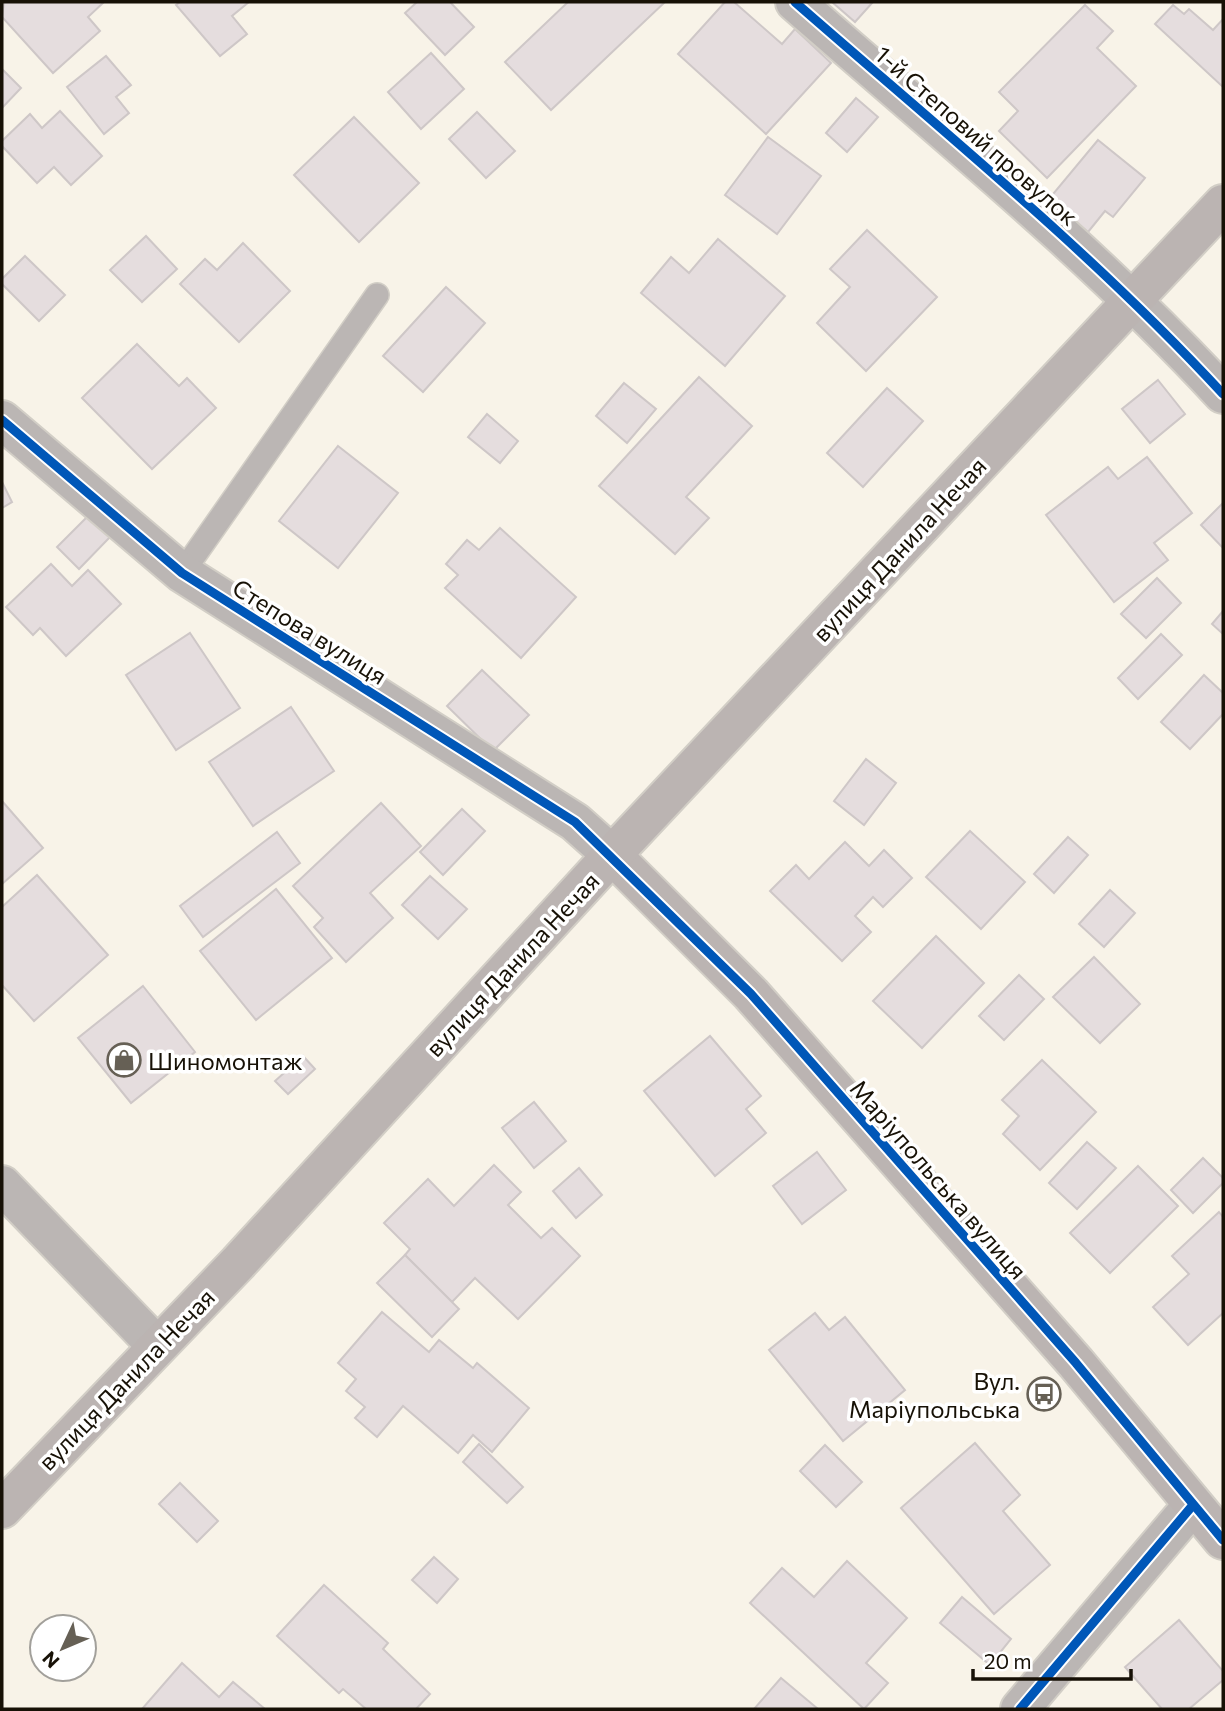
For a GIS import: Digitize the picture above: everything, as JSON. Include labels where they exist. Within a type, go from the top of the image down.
[{"type":"main road","name":"вулиця Данила Нечая","points":[[2,1509],[156,1345],[238,1263],[612,855],[1223,204]]},
{"type":"main road","name":"Маріупольська вулиця","points":[[612,855],[761,1004],[1076,1363],[1223,1540]]},
{"type":"street","name":"1-й Степовий провулок","points":[[795,2],[1132,299],[1223,394]]},
{"type":"street","name":"Степова вулиця","points":[[2,420],[182,573],[575,822],[612,855]]},
{"type":"street","points":[[2,1185],[156,1345]]},
{"type":"street","points":[[1020,1709],[1193,1505]]},
{"type":"lane","points":[[182,573],[377,295]]},
{"type":"building","points":[[4,2],[104,2],[88,17],[100,31],[53,73],[2,17]]},
{"type":"building","points":[[180,2],[249,2],[232,16],[247,34],[220,56],[176,5]]},
{"type":"building","points":[[417,2],[450,2],[474,27],[445,55],[405,13]]},
{"type":"building","points":[[568,2],[665,2],[551,110],[505,62]]},
{"type":"building","points":[[725,2],[734,2],[782,44],[795,29],[831,63],[766,134],[678,54]]},
{"type":"building","points":[[832,2],[873,2],[855,22]]},
{"type":"building","points":[[1085,5],[1113,31],[1097,48],[1136,86],[1047,178],[999,131],[1018,111],[999,92]]},
{"type":"building","points":[[1173,5],[1184,14],[1189,9],[1213,30],[1223,19],[1223,87],[1155,24]]},
{"type":"building","points":[[431,53],[464,89],[421,129],[388,92]]},
{"type":"building","points":[[106,56],[131,85],[116,97],[129,113],[104,134],[67,87]]},
{"type":"building","points":[[2,69],[21,88],[2,108]]},
{"type":"building","points":[[856,98],[878,117],[847,152],[826,133]]},
{"type":"building","points":[[60,111],[102,156],[71,185],[54,167],[37,183],[2,146],[2,141],[30,114],[42,128]]},
{"type":"building","points":[[477,112],[515,151],[486,178],[449,139]]},
{"type":"building","points":[[354,117],[419,183],[359,242],[294,175]]},
{"type":"building","points":[[768,137],[821,176],[777,234],[725,195]]},
{"type":"building","points":[[1098,140],[1145,178],[1113,217],[1105,211],[1088,232],[1048,200]]},
{"type":"building","points":[[867,230],[937,297],[866,371],[817,323],[850,287],[830,269]]},
{"type":"building","points":[[146,236],[177,269],[142,302],[110,270]]},
{"type":"building","points":[[718,239],[785,296],[725,366],[641,293],[671,257],[689,273]]},
{"type":"building","points":[[243,243],[290,291],[239,342],[180,284],[205,259],[217,270]]},
{"type":"building","points":[[25,256],[65,295],[39,321],[2,284],[2,279]]},
{"type":"building","points":[[446,287],[485,323],[423,392],[383,356]]},
{"type":"building","points":[[137,344],[179,386],[187,378],[216,408],[152,469],[82,398]]},
{"type":"building","points":[[699,377],[752,426],[686,497],[709,518],[675,554],[599,486]]},
{"type":"building","points":[[1158,380],[1185,414],[1150,443],[1122,409]]},
{"type":"building","points":[[624,383],[656,409],[627,443],[596,416]]},
{"type":"building","points":[[887,388],[923,421],[863,487],[827,453]]},
{"type":"building","points":[[487,414],[518,441],[500,463],[468,437]]},
{"type":"building","points":[[338,446],[398,493],[338,568],[279,521]]},
{"type":"building","points":[[1147,457],[1192,513],[1154,543],[1168,560],[1114,602],[1046,515],[1108,467],[1118,479]]},
{"type":"building","points":[[2,482],[12,502],[2,508]]},
{"type":"building","points":[[1223,503],[1223,548],[1201,525]]},
{"type":"building","points":[[90,514],[111,536],[79,569],[57,547]]},
{"type":"building","points":[[500,528],[576,597],[521,658],[445,588],[458,575],[446,564],[467,540],[479,550]]},
{"type":"building","points":[[51,564],[72,586],[88,570],[121,604],[66,656],[40,628],[33,635],[6,607]]},
{"type":"building","points":[[1157,578],[1181,603],[1146,638],[1121,614]]},
{"type":"building","points":[[1223,611],[1223,634],[1212,624]]},
{"type":"building","points":[[190,633],[240,708],[176,750],[126,675]]},
{"type":"building","points":[[1161,634],[1182,655],[1138,699],[1118,678]]},
{"type":"building","points":[[482,670],[529,715],[493,751],[447,706]]},
{"type":"building","points":[[1204,675],[1223,693],[1223,714],[1190,749],[1161,722]]},
{"type":"building","points":[[291,707],[334,771],[253,826],[209,762]]},
{"type":"building","points":[[866,759],[896,783],[864,825],[834,801]]},
{"type":"building","points":[[2,801],[43,848],[2,884]]},
{"type":"building","points":[[381,803],[421,846],[370,893],[393,918],[346,962],[314,927],[323,918],[293,886]]},
{"type":"building","points":[[462,809],[485,831],[443,875],[420,852]]},
{"type":"building","points":[[970,831],[1025,882],[981,929],[926,877]]},
{"type":"building","points":[[277,832],[300,863],[203,937],[180,906]]},
{"type":"building","points":[[1068,837],[1088,855],[1054,893],[1034,874]]},
{"type":"building","points":[[845,842],[869,866],[884,850],[912,878],[883,907],[873,897],[855,916],[871,932],[842,961],[770,891],[796,865],[809,879]]},
{"type":"building","points":[[37,875],[108,955],[34,1021],[2,985],[2,907]]},
{"type":"building","points":[[430,876],[467,909],[438,939],[402,905]]},
{"type":"building","points":[[276,889],[332,958],[256,1020],[200,951]]},
{"type":"building","points":[[1110,890],[1135,913],[1104,947],[1079,924]]},
{"type":"building","points":[[936,936],[984,983],[922,1048],[873,1001]]},
{"type":"building","points":[[1094,957],[1140,1004],[1100,1043],[1053,997]]},
{"type":"building","points":[[1019,975],[1044,999],[1004,1040],[979,1016]]},
{"type":"building","points":[[143,986],[195,1052],[131,1103],[78,1038]]},
{"type":"building","points":[[710,1036],[761,1096],[746,1109],[766,1133],[715,1176],[644,1091]]},
{"type":"building","points":[[303,1056],[315,1069],[288,1094],[275,1081]]},
{"type":"building","points":[[1042,1060],[1096,1112],[1040,1170],[1003,1134],[1019,1116],[1002,1100]]},
{"type":"building","points":[[534,1102],[566,1141],[534,1168],[502,1128]]},
{"type":"building","points":[[1087,1142],[1116,1168],[1077,1209],[1049,1183]]},
{"type":"building","points":[[817,1152],[846,1190],[802,1224],[773,1186]]},
{"type":"building","points":[[1203,1158],[1223,1178],[1223,1183],[1193,1213],[1171,1190]]},
{"type":"building","points":[[494,1165],[521,1192],[508,1205],[541,1238],[552,1228],[580,1256],[518,1319],[475,1278],[452,1302],[405,1255],[410,1249],[384,1223],[428,1179],[454,1206]]},
{"type":"building","points":[[1138,1166],[1178,1206],[1110,1273],[1070,1233]]},
{"type":"building","points":[[579,1168],[602,1195],[576,1218],[553,1191]]},
{"type":"building","points":[[1219,1212],[1223,1217],[1223,1313],[1188,1345],[1153,1307],[1189,1274],[1172,1256]]},
{"type":"building","points":[[405,1255],[459,1309],[432,1337],[377,1283]]},
{"type":"building","points":[[382,1312],[429,1352],[439,1340],[473,1368],[477,1363],[529,1408],[492,1452],[473,1435],[458,1453],[403,1406],[377,1437],[355,1418],[365,1407],[346,1391],[356,1379],[338,1363]]},
{"type":"building","points":[[815,1313],[829,1330],[845,1317],[905,1390],[843,1441],[769,1350]]},
{"type":"building","points":[[975,1443],[1020,1495],[1003,1511],[1050,1565],[994,1614],[901,1508]]},
{"type":"building","points":[[479,1444],[523,1487],[507,1503],[463,1462]]},
{"type":"building","points":[[825,1445],[862,1482],[836,1507],[800,1471]]},
{"type":"building","points":[[180,1483],[218,1521],[197,1542],[159,1504]]},
{"type":"building","points":[[434,1557],[458,1579],[437,1603],[412,1580]]},
{"type":"building","points":[[847,1561],[907,1618],[866,1663],[888,1683],[864,1709],[750,1603],[782,1568],[814,1597]]},
{"type":"building","points":[[324,1585],[388,1643],[383,1649],[430,1694],[416,1709],[366,1709],[343,1689],[339,1693],[277,1636]]},
{"type":"building","points":[[962,1597],[1011,1639],[990,1665],[940,1623]]},
{"type":"building","points":[[1179,1620],[1223,1671],[1223,1680],[1189,1709],[1162,1709],[1125,1667]]},
{"type":"building","points":[[182,1663],[219,1697],[233,1682],[265,1709],[142,1709]]},
{"type":"building","points":[[781,1678],[818,1709],[754,1709]]},
{"type":"cycle path","points":[[795,2],[1068,241],[1223,394]]},
{"type":"cycle path","points":[[2,420],[182,573],[575,822],[751,994],[1076,1363],[1223,1540]]},
{"type":"cycle path","points":[[1020,1709],[1193,1505]]},
{"type":"place","name":"Шиномонтаж","points":[[124,1060]]},
{"type":"place","name":"Вул. Маріупольська","points":[[1044,1394]]}]
